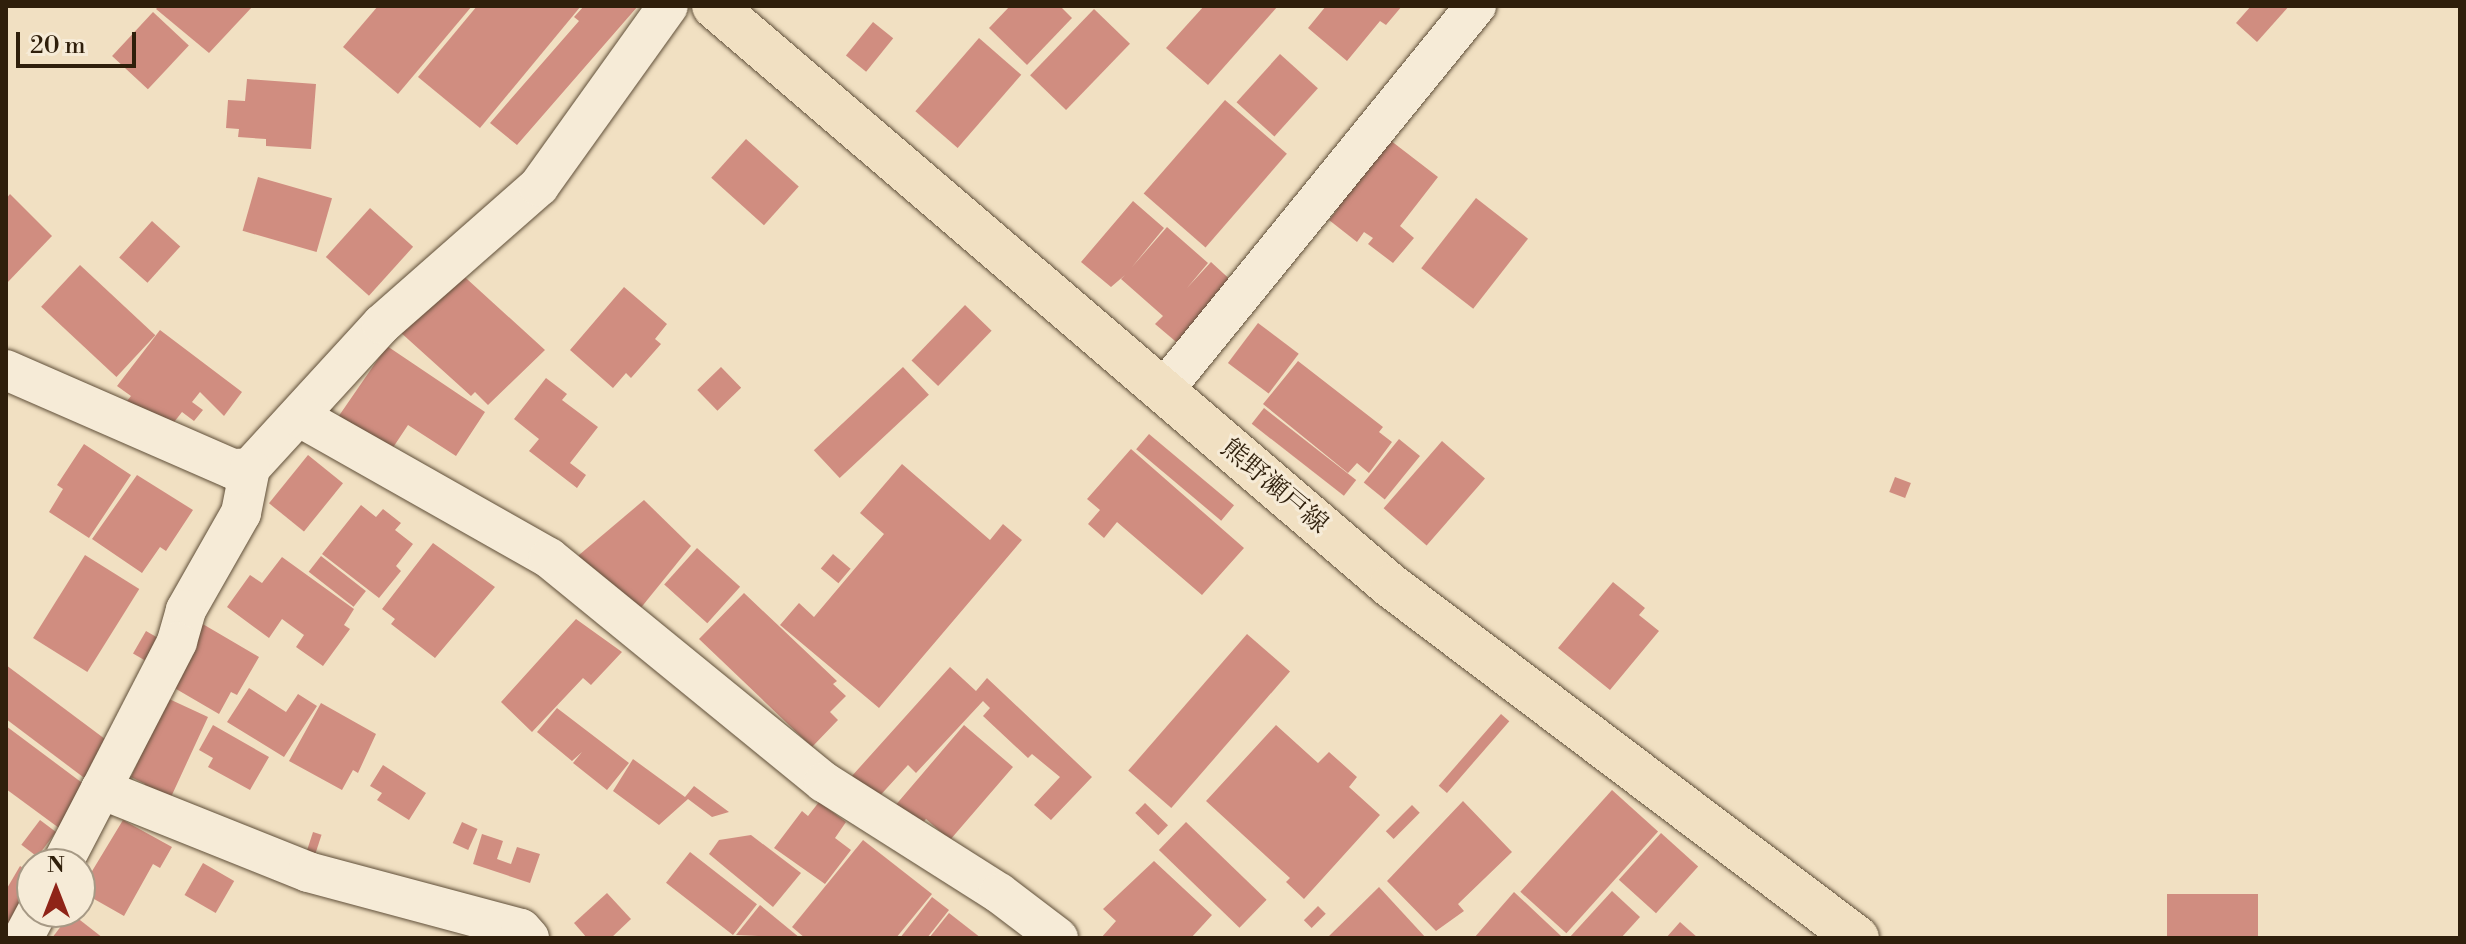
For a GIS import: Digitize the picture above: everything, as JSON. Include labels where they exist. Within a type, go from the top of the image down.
[{"type":"main road","name":"熊野瀬戸線","points":[[714,6],[1391,586],[1857,938]]},
{"type":"street","points":[[70,848],[177,642],[186,610],[241,513],[250,468],[382,324],[539,186],[668,6]]},
{"type":"street","points":[[1162,392],[1476,6]]},
{"type":"street","points":[[6,372],[233,469],[250,468]]},
{"type":"street","points":[[300,417],[549,558],[824,782],[999,893],[1058,938]]},
{"type":"street","points":[[101,789],[308,872],[521,929],[529,938]]},
{"type":"building","points":[[159,6],[253,6],[209,53],[156,9]]},
{"type":"building","points":[[378,6],[472,6],[398,94],[343,47]]},
{"type":"building","points":[[477,6],[581,6],[480,128],[418,77]]},
{"type":"building","points":[[584,6],[638,6],[517,145],[490,123],[579,21],[574,17]]},
{"type":"building","points":[[1010,6],[1060,6],[1072,18],[1027,65],[989,28]]},
{"type":"building","points":[[1204,6],[1278,6],[1208,85],[1166,48]]},
{"type":"building","points":[[1326,6],[1402,6],[1386,25],[1380,21],[1347,61],[1308,28]]},
{"type":"building","points":[[2251,6],[2289,6],[2257,42],[2236,23]]},
{"type":"building","points":[[1094,9],[1130,44],[1066,110],[1030,75]]},
{"type":"building","points":[[153,12],[189,45],[148,89],[112,56]]},
{"type":"building","points":[[873,22],[893,38],[866,72],[846,55]]},
{"type":"building","points":[[979,38],[1021,75],[958,148],[915,111]]},
{"type":"building","points":[[1280,54],[1318,88],[1274,136],[1237,102]]},
{"type":"building","points":[[247,79],[316,84],[311,149],[266,146],[266,139],[238,137],[239,129],[226,128],[228,100],[245,101]]},
{"type":"building","points":[[1225,100],[1287,154],[1206,247],[1144,194]]},
{"type":"building","points":[[1386,137],[1438,177],[1400,226],[1414,238],[1393,263],[1368,244],[1373,238],[1364,232],[1357,242],[1329,220],[1337,210],[1331,206]]},
{"type":"building","points":[[746,139],[799,187],[764,225],[711,178]]},
{"type":"building","points":[[258,177],[332,198],[317,252],[243,231]]},
{"type":"building","points":[[10,194],[52,236],[6,284],[6,199]]},
{"type":"building","points":[[1476,198],[1528,239],[1473,309],[1421,268]]},
{"type":"building","points":[[1133,201],[1164,228],[1132,267],[1167,227],[1208,263],[1187,288],[1211,262],[1236,285],[1181,346],[1155,324],[1163,316],[1121,279],[1125,275],[1111,287],[1081,262]]},
{"type":"building","points":[[370,208],[413,247],[369,296],[326,257]]},
{"type":"building","points":[[152,221],[180,246],[147,283],[119,257]]},
{"type":"building","points":[[80,265],[155,335],[116,377],[41,307]]},
{"type":"building","points":[[456,269],[545,350],[488,405],[475,392],[471,396],[399,331]]},
{"type":"building","points":[[624,287],[667,324],[655,339],[661,344],[631,378],[626,373],[613,388],[570,350]]},
{"type":"building","points":[[965,305],[992,331],[938,386],[912,360]]},
{"type":"building","points":[[1258,323],[1299,354],[1269,394],[1228,363]]},
{"type":"building","points":[[160,330],[242,392],[224,416],[200,392],[192,402],[203,410],[194,421],[182,412],[163,436],[123,406],[131,396],[117,386]]},
{"type":"building","points":[[387,346],[485,412],[456,456],[408,425],[386,458],[334,423]]},
{"type":"building","points":[[1298,361],[1383,427],[1379,432],[1392,442],[1369,473],[1357,463],[1348,473],[1263,404]]},
{"type":"building","points":[[721,367],[741,388],[717,411],[697,390]]},
{"type":"building","points":[[903,367],[929,395],[840,478],[814,450]]},
{"type":"building","points":[[546,378],[567,394],[562,400],[598,427],[570,463],[586,475],[577,488],[529,451],[539,439],[514,419]]},
{"type":"building","points":[[1264,408],[1356,480],[1344,496],[1252,424]]},
{"type":"building","points":[[1149,434],[1234,505],[1221,521],[1136,449]]},
{"type":"building","points":[[1399,439],[1420,456],[1385,500],[1364,483]]},
{"type":"building","points":[[1442,441],[1485,478],[1427,546],[1384,508]]},
{"type":"building","points":[[84,444],[131,475],[89,538],[49,512],[63,489],[57,485]]},
{"type":"building","points":[[1131,449],[1244,548],[1202,595],[1117,522],[1104,538],[1088,524],[1100,510],[1087,499]]},
{"type":"building","points":[[308,455],[343,483],[304,532],[269,503]]},
{"type":"building","points":[[902,464],[990,540],[1003,524],[1022,540],[879,708],[780,625],[799,603],[814,617],[884,534],[860,513]]},
{"type":"building","points":[[137,475],[193,510],[166,551],[160,547],[142,573],[92,539]]},
{"type":"building","points":[[1895,477],[1911,483],[1905,498],[1889,492]]},
{"type":"building","points":[[644,500],[691,546],[631,620],[570,570],[579,555]]},
{"type":"building","points":[[361,505],[376,517],[383,509],[401,523],[395,530],[413,544],[396,566],[401,571],[379,598],[322,554]]},
{"type":"building","points":[[433,543],[495,587],[435,658],[391,624],[395,619],[382,609]]},
{"type":"building","points":[[697,548],[740,587],[707,623],[664,584]]},
{"type":"building","points":[[833,554],[851,569],[838,583],[821,569]]},
{"type":"building","points":[[85,555],[139,589],[87,672],[33,638]]},
{"type":"building","points":[[321,556],[366,591],[354,607],[309,572]]},
{"type":"building","points":[[282,557],[354,609],[344,625],[350,629],[323,666],[296,647],[304,635],[282,619],[269,638],[227,607],[250,575],[262,583]]},
{"type":"building","points":[[1613,582],[1645,608],[1639,615],[1659,631],[1610,690],[1558,648]]},
{"type":"building","points":[[744,593],[837,681],[833,684],[846,696],[830,712],[838,720],[812,747],[699,639]]},
{"type":"building","points":[[576,619],[622,652],[591,685],[583,678],[532,732],[501,702]]},
{"type":"building","points":[[201,623],[259,657],[237,695],[231,692],[219,714],[171,686]]},
{"type":"building","points":[[146,631],[158,638],[145,661],[133,654]]},
{"type":"building","points":[[1247,634],[1290,671],[1171,808],[1128,771]]},
{"type":"building","points":[[6,665],[113,745],[87,780],[6,719]]},
{"type":"building","points":[[950,667],[976,691],[987,678],[1092,777],[1051,820],[1034,805],[1060,777],[1032,754],[1028,758],[983,716],[990,708],[983,701],[916,773],[908,765],[876,800],[851,777]]},
{"type":"building","points":[[249,688],[286,712],[298,694],[317,706],[284,757],[227,722]]},
{"type":"building","points":[[167,698],[208,717],[171,797],[143,789],[145,784],[131,777]]},
{"type":"building","points":[[321,703],[376,734],[358,773],[353,770],[342,790],[289,761]]},
{"type":"building","points":[[557,708],[629,763],[607,790],[573,763],[582,752],[572,761],[537,732]]},
{"type":"building","points":[[1501,714],[1509,721],[1447,793],[1439,786]]},
{"type":"building","points":[[213,725],[269,757],[250,790],[208,767],[213,758],[199,750]]},
{"type":"building","points":[[964,725],[1013,767],[950,840],[926,819],[918,828],[894,807]]},
{"type":"building","points":[[1276,725],[1318,763],[1329,752],[1357,777],[1349,787],[1380,815],[1304,899],[1286,882],[1290,878],[1206,801]]},
{"type":"building","points":[[6,726],[89,788],[59,828],[6,789]]},
{"type":"building","points":[[633,759],[685,797],[694,786],[729,812],[712,817],[688,799],[659,825],[613,791]]},
{"type":"building","points":[[383,765],[426,793],[409,820],[377,800],[382,793],[370,786]]},
{"type":"building","points":[[1612,790],[1658,831],[1566,933],[1520,892]]},
{"type":"building","points":[[1463,801],[1512,852],[1458,904],[1464,911],[1436,931],[1387,881]]},
{"type":"building","points":[[819,802],[846,822],[835,838],[851,850],[825,884],[774,848],[802,811],[808,816]]},
{"type":"building","points":[[1145,803],[1168,825],[1158,835],[1135,813]]},
{"type":"building","points":[[1412,805],[1420,813],[1394,839],[1386,831]]},
{"type":"building","points":[[40,820],[56,832],[44,848],[26,848],[21,845]]},
{"type":"building","points":[[123,820],[172,847],[160,868],[153,864],[124,916],[96,900],[96,865]]},
{"type":"building","points":[[462,822],[478,829],[468,850],[453,843]]},
{"type":"building","points":[[1186,822],[1267,900],[1239,928],[1159,850]]},
{"type":"building","points":[[313,832],[322,835],[314,860],[305,857]]},
{"type":"building","points":[[1661,833],[1698,866],[1656,913],[1619,880]]},
{"type":"building","points":[[482,834],[503,841],[497,859],[511,864],[517,847],[540,854],[530,883],[473,864]]},
{"type":"building","points":[[751,835],[801,873],[773,907],[709,854],[719,840]]},
{"type":"building","points":[[863,840],[932,894],[896,938],[805,938],[792,927]]},
{"type":"building","points":[[690,852],[757,904],[733,935],[666,883]]},
{"type":"building","points":[[1154,861],[1212,915],[1191,938],[1101,938],[1116,921],[1103,909]]},
{"type":"building","points":[[203,863],[234,881],[216,913],[184,895]]},
{"type":"building","points":[[16,873],[16,918],[6,930],[6,890]]},
{"type":"building","points":[[1379,887],[1426,938],[1327,938]]},
{"type":"building","points":[[1612,891],[1640,917],[1621,938],[1569,938]]},
{"type":"building","points":[[1514,892],[1561,936],[1474,938]]},
{"type":"building","points":[[607,893],[631,919],[611,938],[587,938],[574,923]]},
{"type":"building","points":[[2167,894],[2258,894],[2258,938],[2167,938]]},
{"type":"building","points":[[932,897],[949,910],[927,938],[900,938]]},
{"type":"building","points":[[760,905],[800,938],[736,935]]},
{"type":"building","points":[[1318,906],[1326,914],[1312,928],[1304,920]]},
{"type":"building","points":[[949,913],[981,938],[929,938]]},
{"type":"building","points":[[1680,922],[1698,938],[1666,938]]},
{"type":"building","points":[[60,928],[90,928],[103,938],[52,938]]}]
